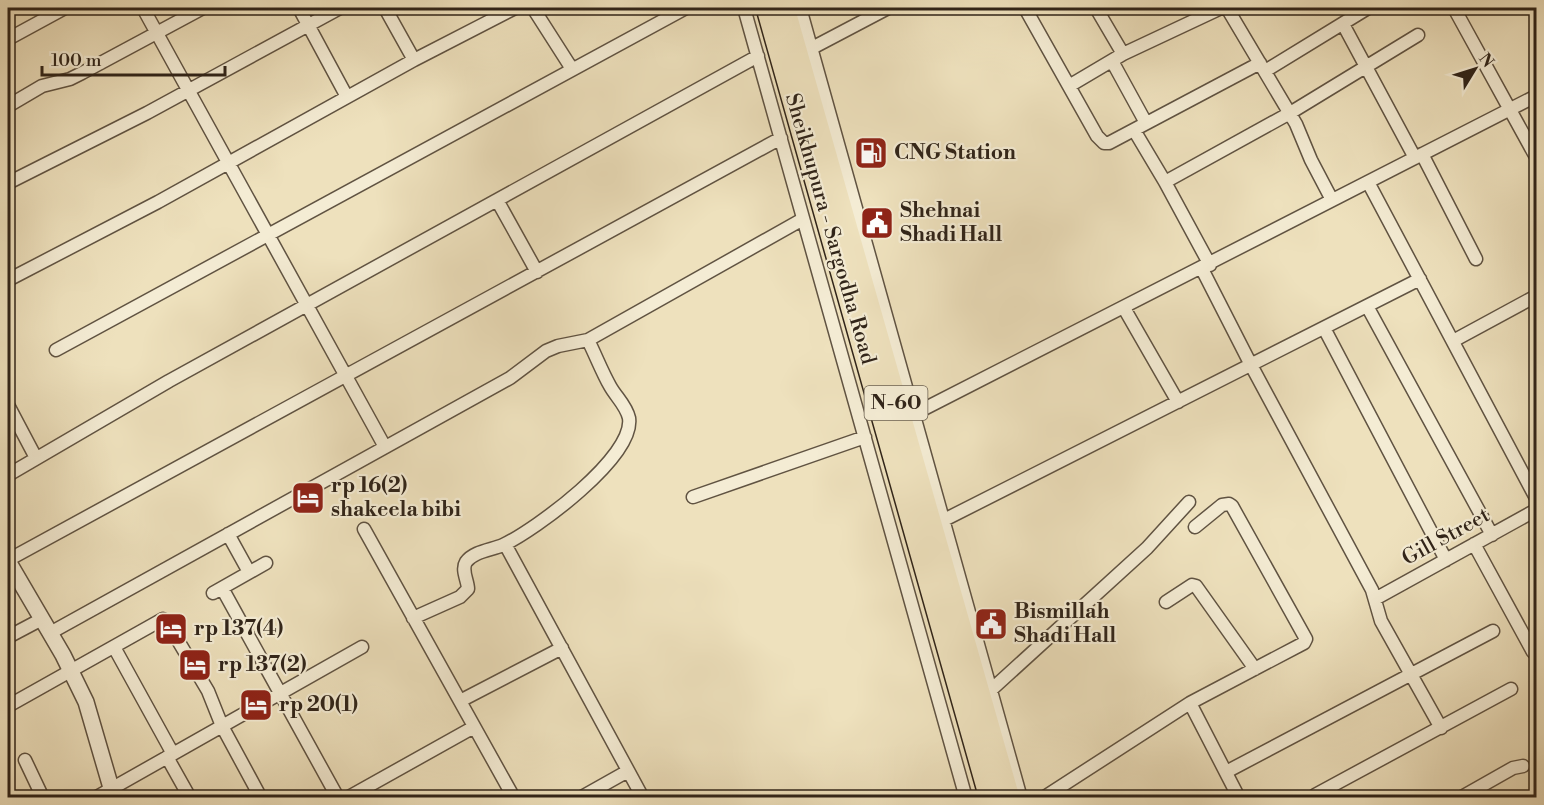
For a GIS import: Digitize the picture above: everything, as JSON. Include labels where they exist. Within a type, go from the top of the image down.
[{"type":"highway","name":"Sheikhupura - Sargodha Road","points":[[767,8],[990,798]]},
{"type":"highway","name":"Sheikhupura - Sargodha Road","points":[[784,8],[1009,798]]},
{"type":"street","points":[[8,39],[64,8]]},
{"type":"street","points":[[143,8],[385,447]]},
{"type":"street","points":[[8,106],[42,86],[82,73],[203,8]]},
{"type":"street","points":[[299,8],[347,97]]},
{"type":"street","points":[[8,183],[189,91],[340,8]]},
{"type":"street","points":[[385,8],[414,60]]},
{"type":"street","points":[[8,280],[228,163],[414,60],[515,8]]},
{"type":"street","points":[[533,8],[572,69]]},
{"type":"street","points":[[56,350],[686,8]]},
{"type":"street","points":[[744,8],[966,798]]},
{"type":"street","points":[[800,8],[1021,798]]},
{"type":"street","points":[[812,48],[888,8]]},
{"type":"street","points":[[1025,8],[1097,136],[1104,143],[1109,143],[1262,67],[1343,24],[1368,8]]},
{"type":"street","points":[[1096,8],[1124,54]]},
{"type":"street","points":[[1069,86],[1124,54],[1221,8]]},
{"type":"street","points":[[1227,8],[1290,113],[1332,200]]},
{"type":"street","points":[[1454,8],[1536,157]]},
{"type":"street","points":[[1343,24],[1476,259]]},
{"type":"street","points":[[1166,182],[1290,113],[1418,35]]},
{"type":"street","points":[[8,476],[169,381],[758,56]]},
{"type":"street","points":[[1112,61],[1146,123]]},
{"type":"street","points":[[914,414],[1206,267],[1536,96]]},
{"type":"street","points":[[1134,130],[1166,182],[1251,365],[1375,599],[1380,621],[1441,728]]},
{"type":"street","points":[[113,793],[86,702],[8,560],[781,138]]},
{"type":"street","points":[[1368,182],[1536,498]]},
{"type":"street","points":[[497,200],[537,272]]},
{"type":"street","points":[[50,633],[510,378],[546,351],[588,340],[803,219]]},
{"type":"street","points":[[944,520],[1420,279]]},
{"type":"street","points":[[1453,341],[1536,296]]},
{"type":"street","points":[[1368,306],[1492,535]]},
{"type":"street","points":[[1124,308],[1178,402]]},
{"type":"street","points":[[1324,328],[1446,560]]},
{"type":"street","points":[[413,618],[460,597],[468,589],[464,568],[467,561],[489,549],[505,544],[581,492],[614,456],[625,436],[629,424],[628,416],[610,388],[588,340]]},
{"type":"street","points":[[8,405],[36,459]]},
{"type":"street","points":[[693,497],[865,437]]},
{"type":"street","points":[[991,690],[1147,548],[1189,502]]},
{"type":"street","points":[[1043,798],[1190,703],[1304,643],[1306,639],[1232,506],[1222,505],[1195,527]]},
{"type":"street","name":"Gill Street","points":[[1375,599],[1536,510]]},
{"type":"street","points":[[364,529],[514,798]]},
{"type":"street","points":[[228,534],[249,572]]},
{"type":"street","points":[[505,544],[643,798]]},
{"type":"street","points":[[1474,544],[1533,652]]},
{"type":"street","points":[[266,562],[218,590],[281,693],[338,798]]},
{"type":"street","points":[[1166,602],[1192,585],[1196,586],[1255,669]]},
{"type":"street","points":[[8,637],[42,619]]},
{"type":"street","points":[[8,706],[160,619],[166,620],[208,691],[222,726],[261,798]]},
{"type":"street","points":[[1226,772],[1492,631]]},
{"type":"street","points":[[95,798],[113,793],[170,755],[362,646]]},
{"type":"street","points":[[114,647],[190,798]]},
{"type":"street","points":[[460,701],[562,648]]},
{"type":"street","points":[[1315,795],[1511,689]]},
{"type":"street","points":[[1190,703],[1239,798]]},
{"type":"street","points":[[347,798],[474,727]]},
{"type":"street","points":[[25,760],[43,798]]},
{"type":"street","points":[[1460,798],[1512,768],[1523,766]]},
{"type":"street","points":[[580,798],[628,771]]},
{"type":"place","name":"CNG Station","points":[[871,153]]},
{"type":"place","name":"Shehnai Shadi Hall","points":[[877,223]]},
{"type":"place","name":"rp 16(2) shakeela bibi","points":[[308,498]]},
{"type":"place","name":"Bismillah Shadi Hall","points":[[991,624]]},
{"type":"place","name":"rp 137(4)","points":[[171,629]]},
{"type":"place","name":"rp 137(2)","points":[[195,665]]},
{"type":"place","name":"rp 20(1)","points":[[256,705]]}]
